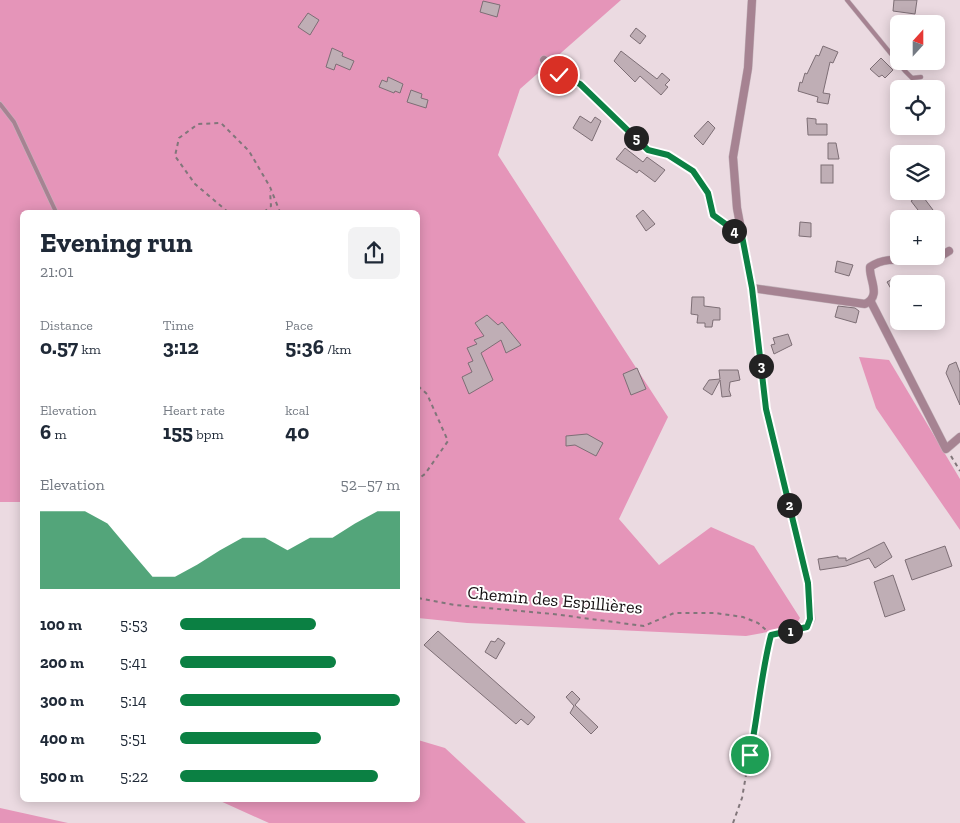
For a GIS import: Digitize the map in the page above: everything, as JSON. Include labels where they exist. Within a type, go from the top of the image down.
[{"type":"street","points":[[752,0],[748,68],[733,157],[742,236],[752,288],[766,409],[808,583],[810,619],[807,627],[771,635]]},
{"type":"street","points":[[544,60],[559,75],[580,84],[648,150],[668,155],[693,171],[708,193],[713,215],[742,236]]},
{"type":"street","points":[[949,251],[928,260],[885,259],[870,266],[869,272],[874,285],[870,302],[946,449],[960,437]]},
{"type":"street","points":[[752,288],[865,304],[870,302]]},
{"type":"lane","points":[[847,0],[905,71],[912,78],[921,77]]},
{"type":"lane","points":[[0,104],[14,122],[55,210]]},
{"type":"path","points":[[226,210],[195,184],[176,156],[179,138],[198,124],[222,124],[249,151],[270,187],[279,210]]},
{"type":"path","points":[[266,210],[271,206],[270,187]]},
{"type":"path","points":[[420,388],[426,394],[448,441],[425,474],[420,478]]},
{"type":"path","points":[[946,449],[960,472]]},
{"type":"path","name":"Chemin des Espillières","points":[[420,598],[455,606],[553,614],[644,626],[674,612],[715,613],[743,616],[758,623],[771,635]]},
{"type":"path","points":[[733,823],[742,798],[759,712],[765,659],[771,635]]},
{"type":"shaded area","points":[[0,0],[621,0],[520,89],[498,155],[668,417],[619,519],[659,565],[711,527],[754,546],[800,618],[795,627],[746,636],[467,623],[420,618],[420,210],[20,210],[20,502],[0,502]]},
{"type":"shaded area","points":[[859,357],[889,360],[960,479],[960,530],[876,408]]},
{"type":"shaded area","points":[[420,741],[445,748],[526,823],[269,823],[222,802],[420,802]]},
{"type":"shaded area","points":[[0,808],[68,823],[0,823]]},
{"type":"building","points":[[894,0],[917,0],[915,14],[893,11]]},
{"type":"building","points":[[483,1],[500,5],[497,17],[480,12]]},
{"type":"building","points":[[308,13],[319,20],[310,35],[298,27]]},
{"type":"building","points":[[636,28],[646,36],[640,44],[630,36]]},
{"type":"building","points":[[823,46],[838,52],[833,63],[830,62],[823,93],[830,94],[828,104],[817,102],[818,97],[798,91],[805,73],[807,74],[816,55],[819,56]]},
{"type":"building","points":[[332,48],[343,53],[342,56],[354,61],[350,70],[336,64],[334,70],[326,67]]},
{"type":"building","points":[[621,51],[657,79],[662,73],[670,80],[665,85],[668,87],[661,95],[640,76],[635,82],[614,61]]},
{"type":"building","points":[[881,58],[890,67],[890,70],[893,70],[885,78],[882,75],[879,77],[870,69]]},
{"type":"building","points":[[388,77],[403,84],[400,93],[395,91],[394,93],[379,87],[382,80],[387,82]]},
{"type":"building","points":[[411,90],[422,94],[421,98],[428,100],[426,108],[407,102]]},
{"type":"building","points":[[580,116],[591,123],[595,117],[601,121],[592,141],[573,128]]},
{"type":"building","points":[[807,118],[816,119],[816,124],[827,124],[827,135],[808,135]]},
{"type":"building","points":[[708,121],[715,128],[703,145],[694,136]]},
{"type":"building","points":[[828,143],[836,143],[839,159],[828,159]]},
{"type":"building","points":[[625,148],[643,162],[647,157],[665,170],[655,182],[639,170],[637,173],[616,159]]},
{"type":"building","points":[[821,165],[833,165],[833,183],[821,183]]},
{"type":"building","points":[[926,200],[933,210],[918,210],[911,201]]},
{"type":"building","points":[[643,210],[655,224],[646,231],[636,216]]},
{"type":"building","points":[[800,222],[811,223],[811,237],[799,236]]},
{"type":"building","points":[[837,261],[853,265],[849,276],[835,272]]},
{"type":"building","points":[[692,297],[704,297],[704,306],[720,308],[720,320],[713,320],[712,327],[705,327],[705,323],[697,323],[698,315],[691,314]]},
{"type":"building","points":[[838,306],[855,308],[859,311],[856,323],[835,317]]},
{"type":"building","points":[[487,315],[498,325],[502,322],[521,345],[506,353],[501,340],[481,353],[493,380],[469,394],[462,377],[472,372],[468,363],[473,361],[467,348],[477,344],[474,340],[484,336],[475,323]]},
{"type":"building","points":[[788,334],[792,345],[774,354],[771,345],[775,344],[773,338]]},
{"type":"building","points":[[956,362],[960,373],[960,405],[946,373],[949,365]]},
{"type":"building","points":[[637,368],[646,389],[631,395],[623,374]]},
{"type":"building","points":[[719,370],[738,370],[740,380],[730,382],[729,390],[731,396],[722,397],[720,380],[712,395],[703,389],[709,380],[720,379]]},
{"type":"building","points":[[587,434],[603,443],[596,456],[575,445],[566,446],[566,436]]},
{"type":"building","points":[[884,542],[892,557],[875,568],[869,558],[846,566],[820,570],[818,559],[838,556],[838,558],[846,558],[846,561]]},
{"type":"building","points":[[945,546],[952,566],[912,580],[905,560]]},
{"type":"building","points":[[893,575],[905,610],[885,617],[874,582]]},
{"type":"building","points":[[438,631],[535,717],[528,725],[521,719],[516,724],[424,645]]},
{"type":"building","points":[[498,638],[505,643],[496,659],[485,652],[491,641],[495,642]]},
{"type":"building","points":[[572,691],[580,699],[575,705],[598,727],[591,734],[570,713],[574,706],[566,697]]},
{"type":"route","points":[[559,75],[580,84],[607,108],[648,150],[668,155],[693,171],[708,193],[713,215],[742,236],[752,288],[766,409],[808,583],[810,619],[807,627],[771,635],[765,659],[759,712],[750,755]]}]
